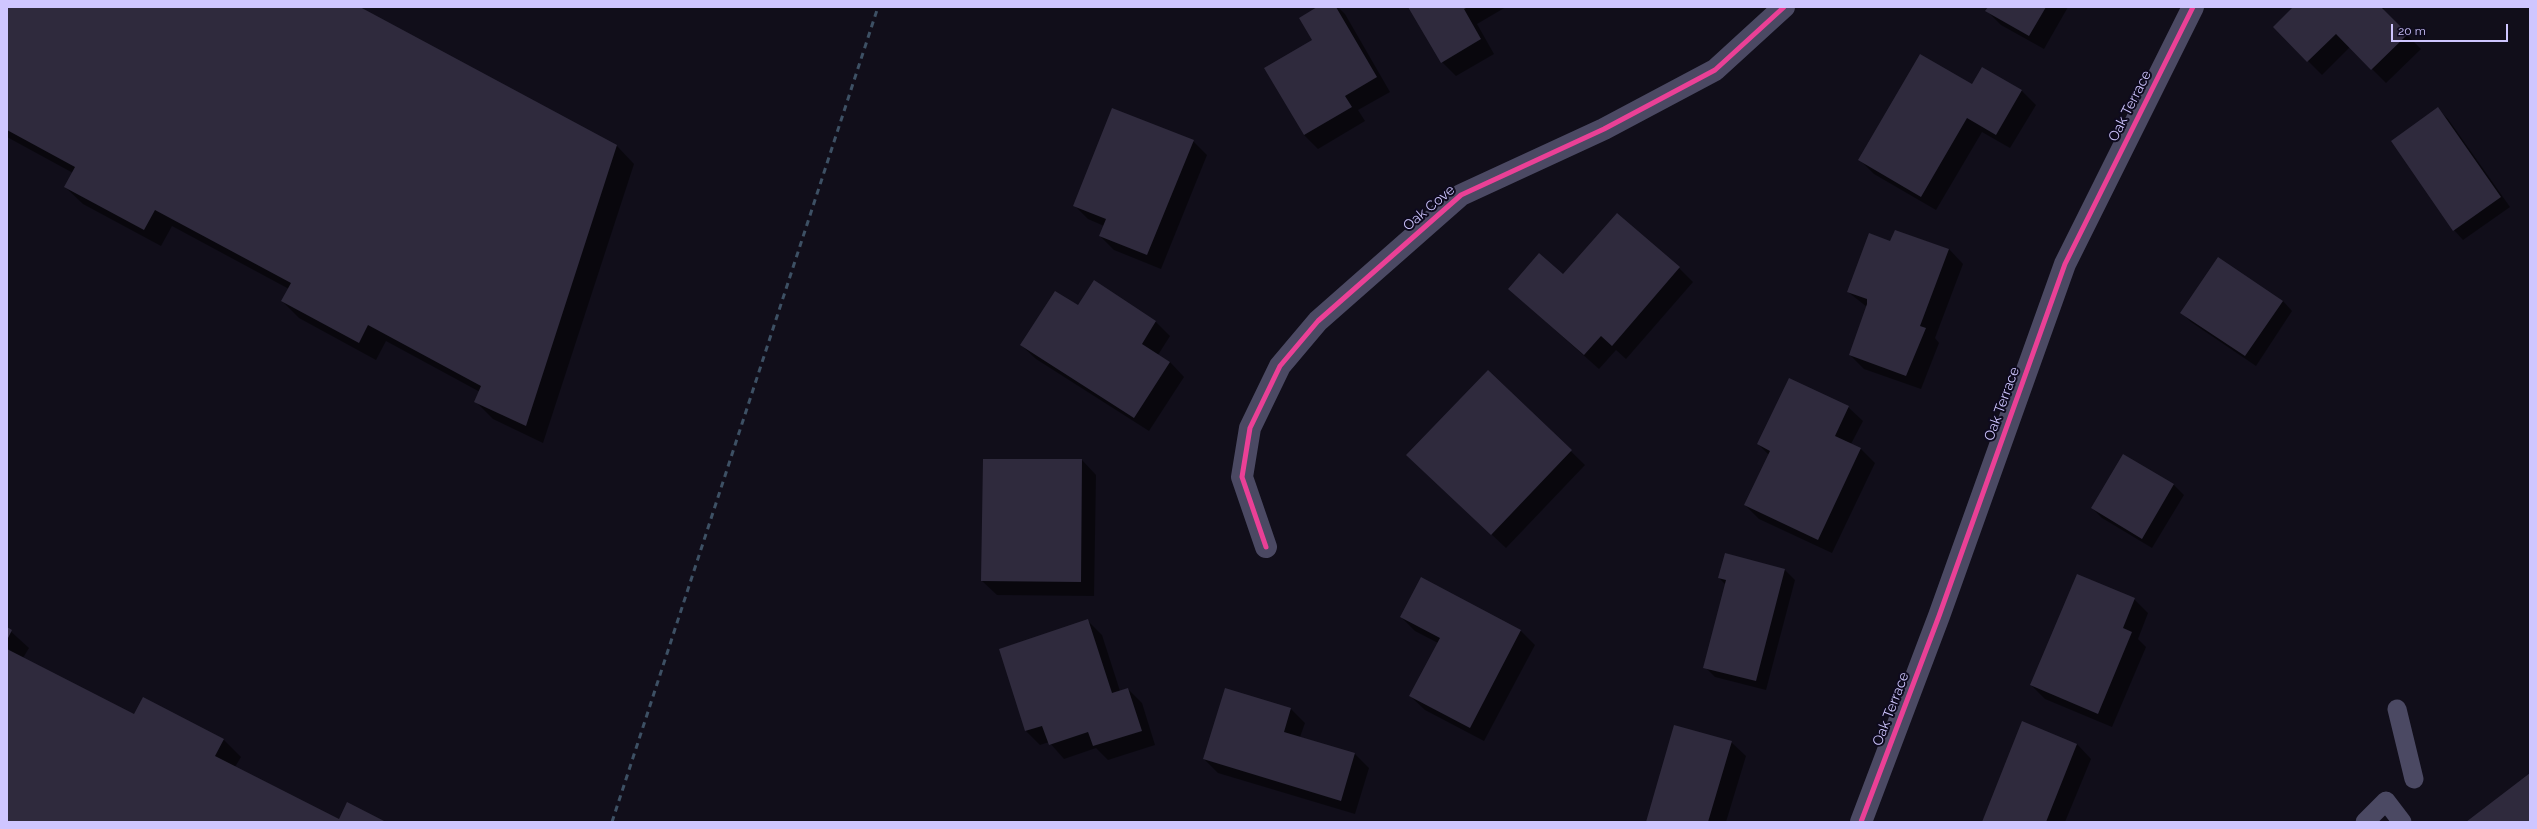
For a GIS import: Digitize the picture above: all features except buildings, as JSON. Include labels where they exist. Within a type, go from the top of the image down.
[{"type":"street","name":"Oak Cove","points":[[1266,547],[1242,477],[1250,428],[1280,366],[1318,322],[1461,195],[1604,129],[1715,70],[1784,7]]},
{"type":"street","name":"Oak Terrace","points":[[1861,822],[1939,616],[2065,264],[2193,7]]},
{"type":"lane","points":[[2397,709],[2414,779]]},
{"type":"lane","points":[[2365,822],[2386,800],[2402,822]]},
{"type":"railway","points":[[612,822],[878,7]]},
{"type":"cycle path","points":[[1266,547],[1242,477],[1250,428],[1280,366],[1318,321],[1461,195],[1604,129],[1715,70],[1784,7]]},
{"type":"cycle path","points":[[1861,822],[1939,616],[2065,264],[2193,7]]}]
